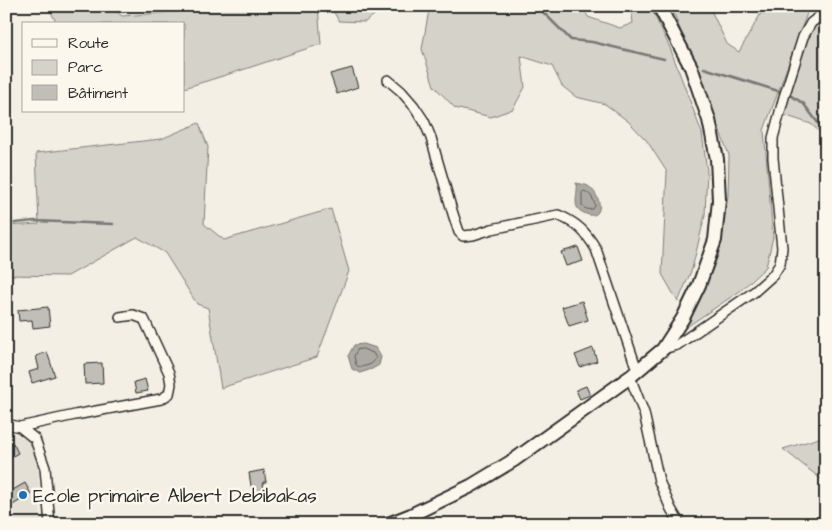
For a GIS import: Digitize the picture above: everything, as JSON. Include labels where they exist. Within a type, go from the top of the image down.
[{"type":"main road","points":[[388,524],[411,515],[470,486],[514,460],[633,374],[663,349],[683,318],[699,285],[715,240],[719,200],[717,159],[709,120],[691,68],[659,6]]},
{"type":"street","points":[[663,349],[677,344],[754,292],[773,275],[780,264],[782,248],[773,158],[773,138],[803,37],[811,23],[826,11]]},
{"type":"street","points":[[388,80],[401,91],[424,121],[431,138],[459,232],[463,236],[558,215],[581,228],[589,237],[596,249],[633,374],[660,481],[671,509],[680,524]]},
{"type":"street","points":[[6,424],[20,427],[75,414],[162,399],[168,394],[171,384],[169,373],[144,319],[133,315],[120,317]]},
{"type":"street","points":[[20,427],[35,439],[45,468],[50,524]]},
{"type":"shaded area","name":"Ecole primaire Albert Debibakas","points":[[6,432],[18,435],[28,441],[34,452],[38,466],[41,524],[6,524]]},
{"type":"green space","points":[[48,6],[110,6],[122,16],[189,11],[205,6],[318,6],[321,44],[185,88],[185,22],[56,22]]},
{"type":"green space","points":[[330,6],[386,6],[365,22],[339,21]]},
{"type":"green space","points":[[427,6],[582,6],[588,17],[620,28],[633,23],[631,6],[650,6],[670,48],[702,133],[707,171],[705,215],[692,269],[678,302],[662,274],[667,172],[647,141],[629,122],[605,104],[576,97],[562,86],[552,66],[521,56],[525,87],[513,109],[491,117],[455,108],[434,86],[422,49],[429,10]]},
{"type":"green space","points":[[671,6],[709,6],[727,44],[739,52],[765,6],[806,6],[809,8],[764,130],[773,237],[766,267],[740,291],[685,328],[718,256],[728,196],[729,155]]},
{"type":"green space","points":[[818,23],[826,51],[826,155],[822,134],[811,124],[784,115],[807,38],[812,27]]},
{"type":"green space","points":[[199,123],[208,147],[204,224],[224,240],[331,209],[349,271],[317,357],[221,388],[208,308],[197,304],[165,253],[137,237],[68,276],[6,275],[6,226],[39,224],[36,153],[161,139]]},
{"type":"green space","points":[[826,436],[826,483],[783,449]]},
{"type":"water","points":[[576,183],[584,184],[593,190],[599,201],[599,211],[596,214],[586,214],[578,208],[576,204]]},
{"type":"water","points":[[364,344],[376,348],[381,357],[379,365],[360,373],[352,369],[348,356],[354,345]]},
{"type":"building","points":[[352,68],[358,87],[337,94],[330,74]]},
{"type":"building","points":[[578,247],[583,261],[566,266],[561,252]]},
{"type":"building","points":[[582,301],[588,320],[569,326],[562,307]]},
{"type":"building","points":[[48,307],[50,326],[33,328],[32,320],[19,321],[18,310]]},
{"type":"building","points":[[593,348],[597,361],[580,367],[575,355]]},
{"type":"building","points":[[47,352],[55,376],[32,383],[29,372],[39,369],[36,356]]},
{"type":"building","points":[[102,363],[103,383],[85,384],[84,364]]},
{"type":"building","points":[[145,379],[148,391],[136,393],[134,382]]},
{"type":"building","points":[[586,386],[590,395],[580,399],[576,390]]},
{"type":"building","points":[[13,443],[18,453],[6,460],[6,447]]},
{"type":"building","points":[[264,470],[266,482],[263,482],[264,490],[252,492],[249,473]]},
{"type":"building","points":[[25,483],[31,494],[6,509],[6,494]]},
{"type":"waterway","points":[[537,6],[571,40],[592,42],[664,59]]},
{"type":"waterway","points":[[704,68],[788,94],[803,103],[826,137]]},
{"type":"waterway","points":[[6,224],[34,221],[113,224]]},
{"type":"place","name":"Ecole primaire Albert Debibakas","points":[[23,495]]}]
